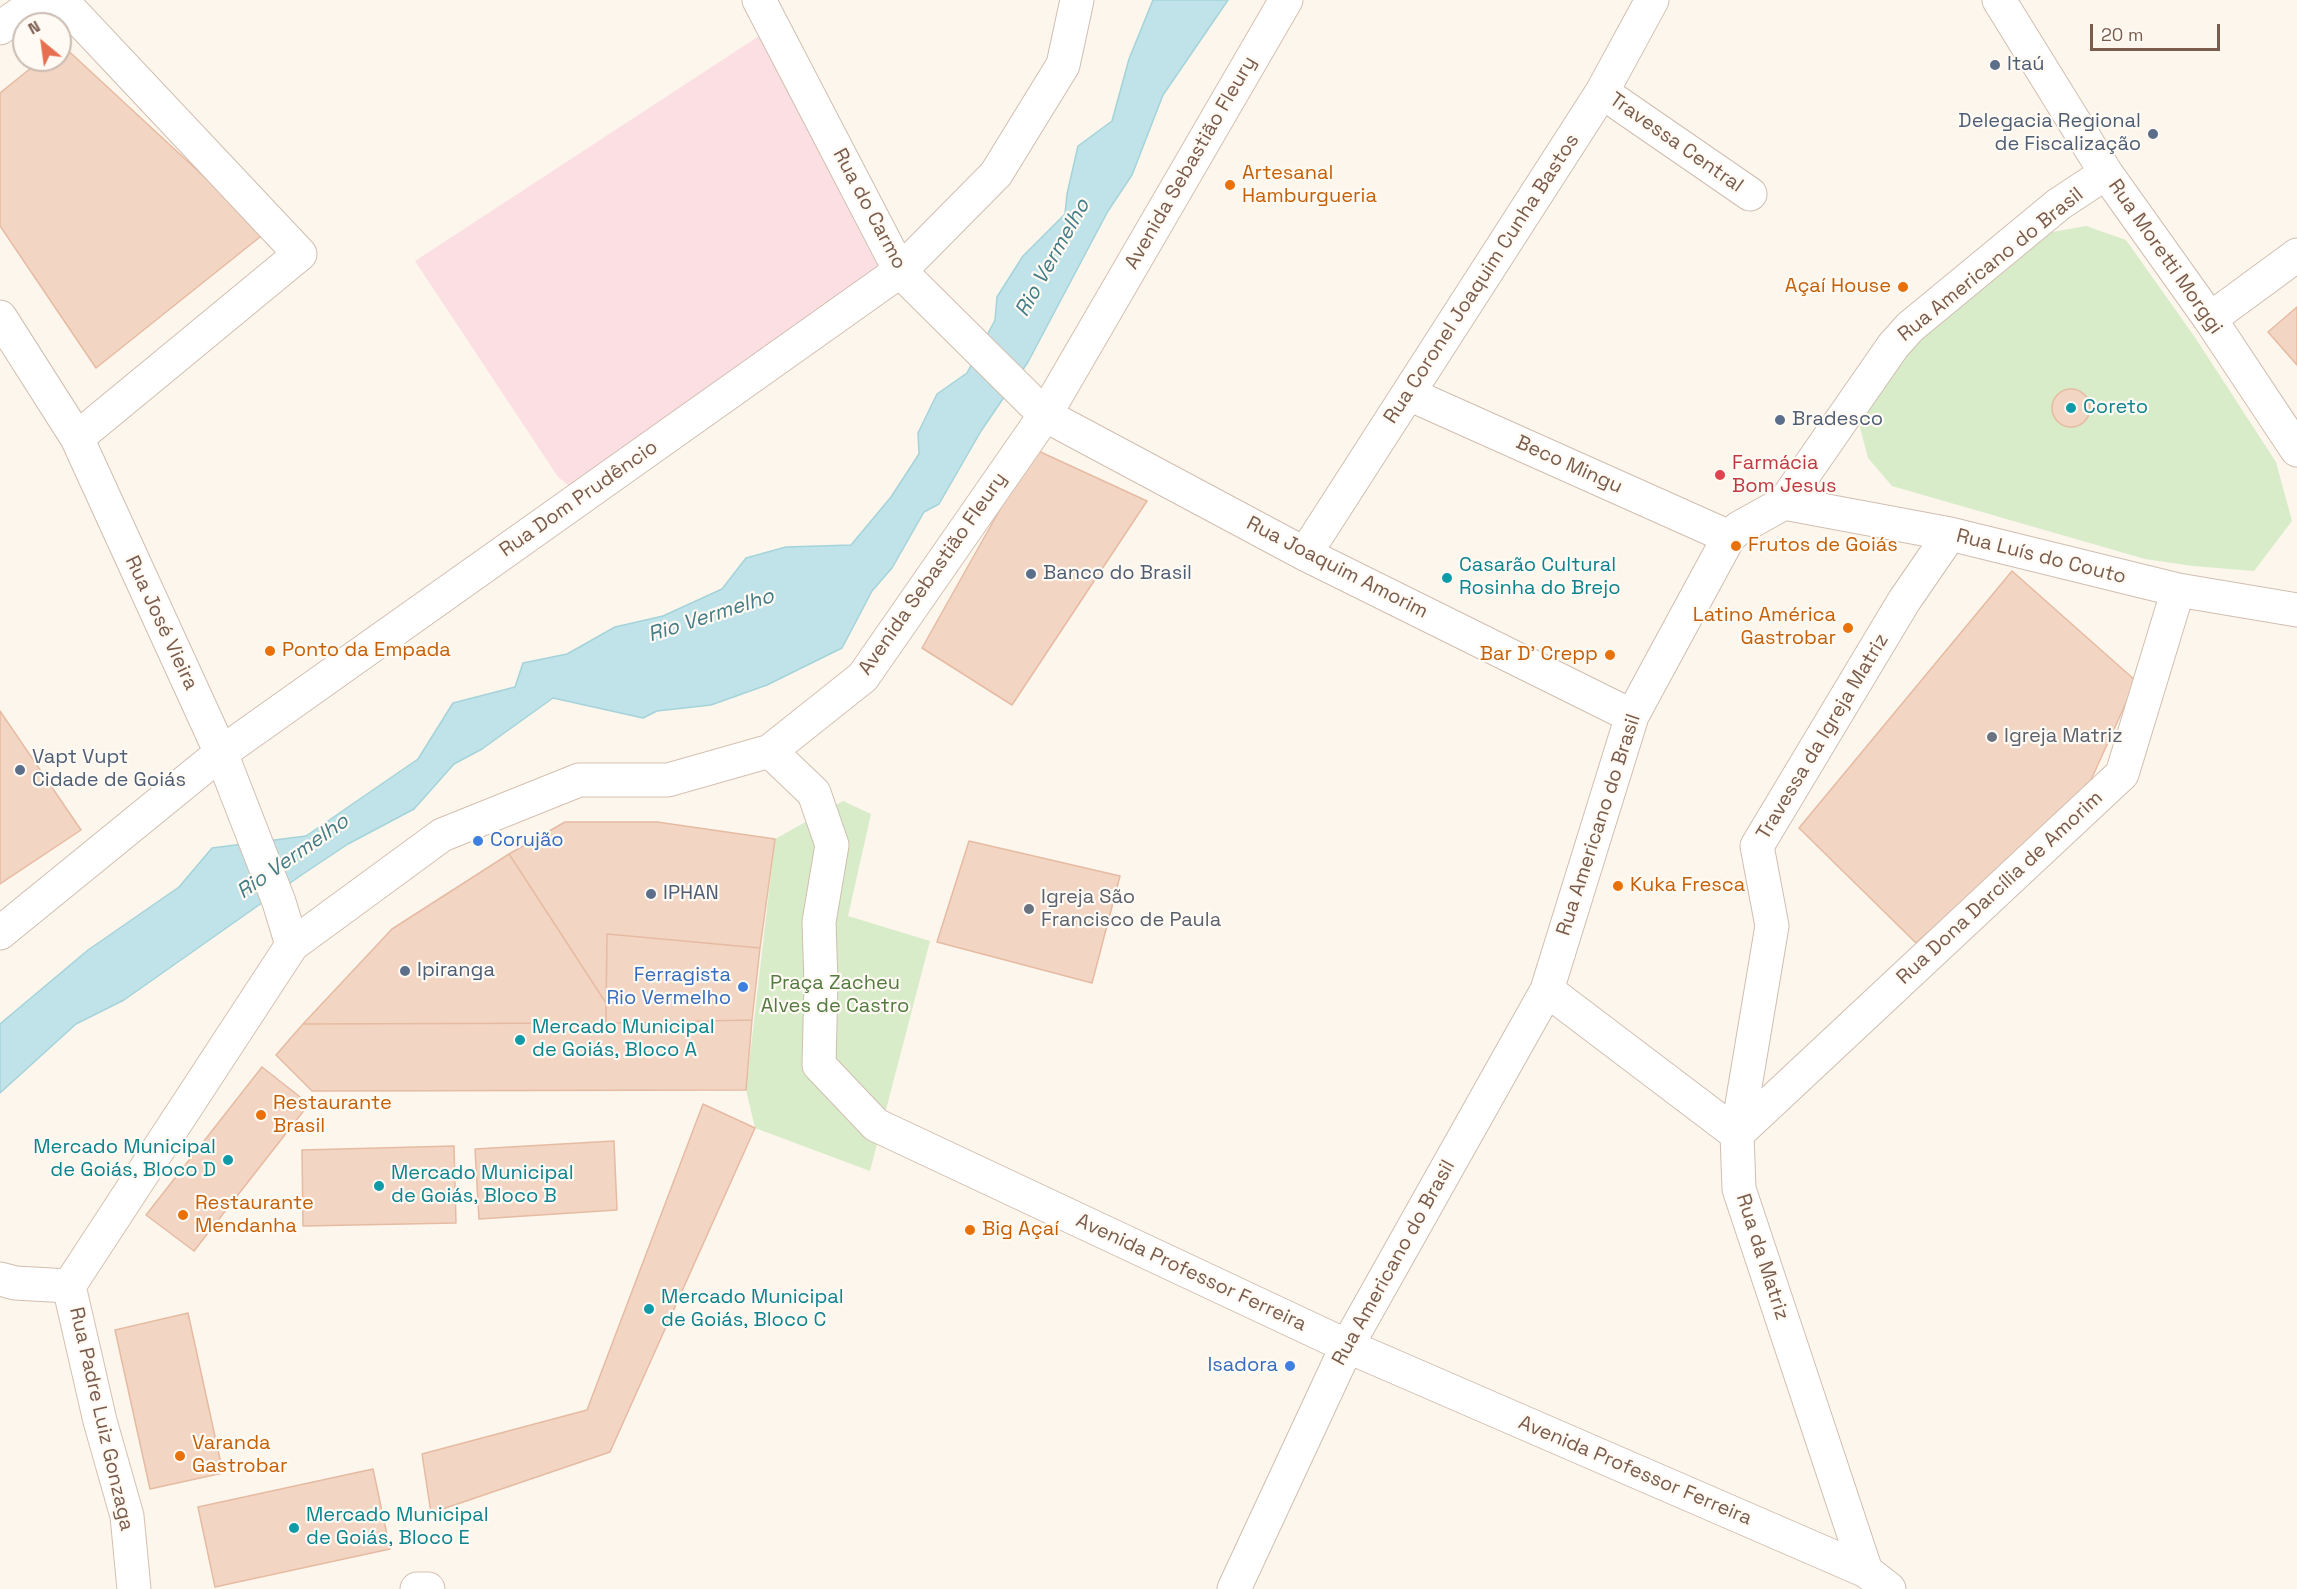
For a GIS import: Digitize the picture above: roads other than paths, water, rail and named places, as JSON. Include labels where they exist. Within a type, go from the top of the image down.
[{"type":"street","points":[[0,28],[40,0]]},
{"type":"street","points":[[61,0],[300,254],[76,438]]},
{"type":"street","name":"Rua do Carmo","points":[[759,0],[910,280],[1045,415]]},
{"type":"street","name":"Rua Dom Prudêncio","points":[[0,933],[226,766],[910,280],[996,174],[1063,65],[1077,0]]},
{"type":"street","name":"Avenida Sebastião Fleury","points":[[69,1286],[292,945],[442,835],[579,780],[668,780],[770,751],[862,677],[1045,415],[1286,0]]},
{"type":"street","name":"Rua Coronel Joaquim Cunha Bastos","points":[[1305,554],[1602,92],[1652,0]]},
{"type":"street","name":"Rua Moretti Morggi","points":[[1999,0],[2106,173],[2210,319],[2297,450]]},
{"type":"street","name":"Travessa Central","points":[[1602,92],[1750,194]]},
{"type":"street","name":"Rua Americano do Brasil","points":[[1234,1589],[1347,1346],[1547,990],[1632,716],[1729,537],[1739,528],[1784,503],[1893,346],[1910,327],[2059,204],[2106,173]]},
{"type":"street","points":[[2210,319],[2297,255]]},
{"type":"street","name":"Rua José Vieira","points":[[0,316],[76,438],[226,766],[279,902],[292,945]]},
{"type":"street","name":"Beco Mingu","points":[[1409,394],[1729,537]]},
{"type":"street","name":"Rua Joaquim Amorim","points":[[1045,415],[1305,554],[1632,716]]},
{"type":"street","name":"Rua Luís do Couto","points":[[1784,503],[1950,534],[2178,590],[2297,610]]},
{"type":"street","name":"Travessa da Igreja Matriz","points":[[1737,1134],[1772,926],[1757,846],[1904,601],[1950,534]]},
{"type":"street","name":"Rua Dona Darcília de Amorim","points":[[1737,1134],[2122,774],[2178,590]]},
{"type":"street","name":"Avenida Professor Ferreira","points":[[770,751],[814,793],[832,845],[819,921],[821,983],[819,1065],[876,1125],[1347,1346],[1878,1580]]},
{"type":"street","points":[[1547,990],[1737,1134]]},
{"type":"street","name":"Rua da Matriz","points":[[1737,1134],[1739,1189],[1878,1580]]},
{"type":"street","points":[[0,1279],[15,1283],[69,1286]]},
{"type":"street","name":"Rua Padre Luiz Gonzaga","points":[[69,1286],[100,1421],[127,1516],[134,1589]]},
{"type":"water","name":"Rio Vermelho","points":[[1153,0],[1228,0],[1163,95],[1132,175],[1108,211],[1028,362],[981,431],[939,504],[924,512],[892,568],[872,591],[842,648],[767,685],[711,705],[657,711],[643,718],[553,698],[482,749],[454,764],[414,809],[348,844],[124,1000],[76,1024],[0,1093],[0,1024],[88,950],[179,887],[212,848],[306,836],[418,759],[453,703],[515,687],[523,663],[567,654],[615,627],[663,616],[722,589],[746,558],[786,547],[851,545],[891,497],[919,454],[918,433],[937,394],[967,373],[995,320],[997,297],[1023,256],[1065,214],[1078,146],[1112,121],[1129,59]]},
{"type":"place","name":"Itaú","points":[[1995,65]]},
{"type":"place","name":"Delegacia Regional de Fiscalização","points":[[2153,134]]},
{"type":"place","name":"Artesanal Hamburgueria","points":[[1230,185]]},
{"type":"place","name":"Açaí House","points":[[1903,287]]},
{"type":"place","name":"Coreto","points":[[2071,408]]},
{"type":"place","name":"Bradesco","points":[[1780,420]]},
{"type":"place","name":"Farmácia Bom Jesus","points":[[1720,475]]},
{"type":"place","name":"Frutos de Goiás","points":[[1736,546]]},
{"type":"place","name":"Banco do Brasil","points":[[1031,574]]},
{"type":"place","name":"Casarão Cultural Rosinha do Brejo","points":[[1447,578]]},
{"type":"place","name":"Latino América Gastrobar","points":[[1848,628]]},
{"type":"place","name":"Ponto da Empada","points":[[270,651]]},
{"type":"place","name":"Bar D' Crepp","points":[[1610,655]]},
{"type":"place","name":"Igreja Matriz","points":[[1992,737]]},
{"type":"place","name":"Vapt Vupt Cidade de Goiás","points":[[20,770]]},
{"type":"place","name":"Corujão","points":[[478,841]]},
{"type":"place","name":"Kuka Fresca","points":[[1618,886]]},
{"type":"place","name":"IPHAN","points":[[651,894]]},
{"type":"place","name":"Igreja São Francisco de Paula","points":[[1029,909]]},
{"type":"place","name":"Ipiranga","points":[[405,971]]},
{"type":"place","name":"Ferragista Rio Vermelho","points":[[743,987]]},
{"type":"place","name":"Mercado Municipal de Goiás, Bloco A","points":[[520,1040]]},
{"type":"place","name":"Restaurante Brasil","points":[[261,1115]]},
{"type":"place","name":"Mercado Municipal de Goiás, Bloco D","points":[[228,1160]]},
{"type":"place","name":"Mercado Municipal de Goiás, Bloco B","points":[[379,1186]]},
{"type":"place","name":"Restaurante Mendanha","points":[[183,1215]]},
{"type":"place","name":"Big Açaí","points":[[970,1230]]},
{"type":"place","name":"Mercado Municipal de Goiás, Bloco C","points":[[649,1309]]},
{"type":"place","name":"Isadora","points":[[1290,1366]]},
{"type":"place","name":"Varanda Gastrobar","points":[[180,1456]]},
{"type":"place","name":"Mercado Municipal de Goiás, Bloco E","points":[[294,1528]]},
{"type":"park label","name":"Praça Zacheu Alves de Castro","points":[[835,996]]}]
